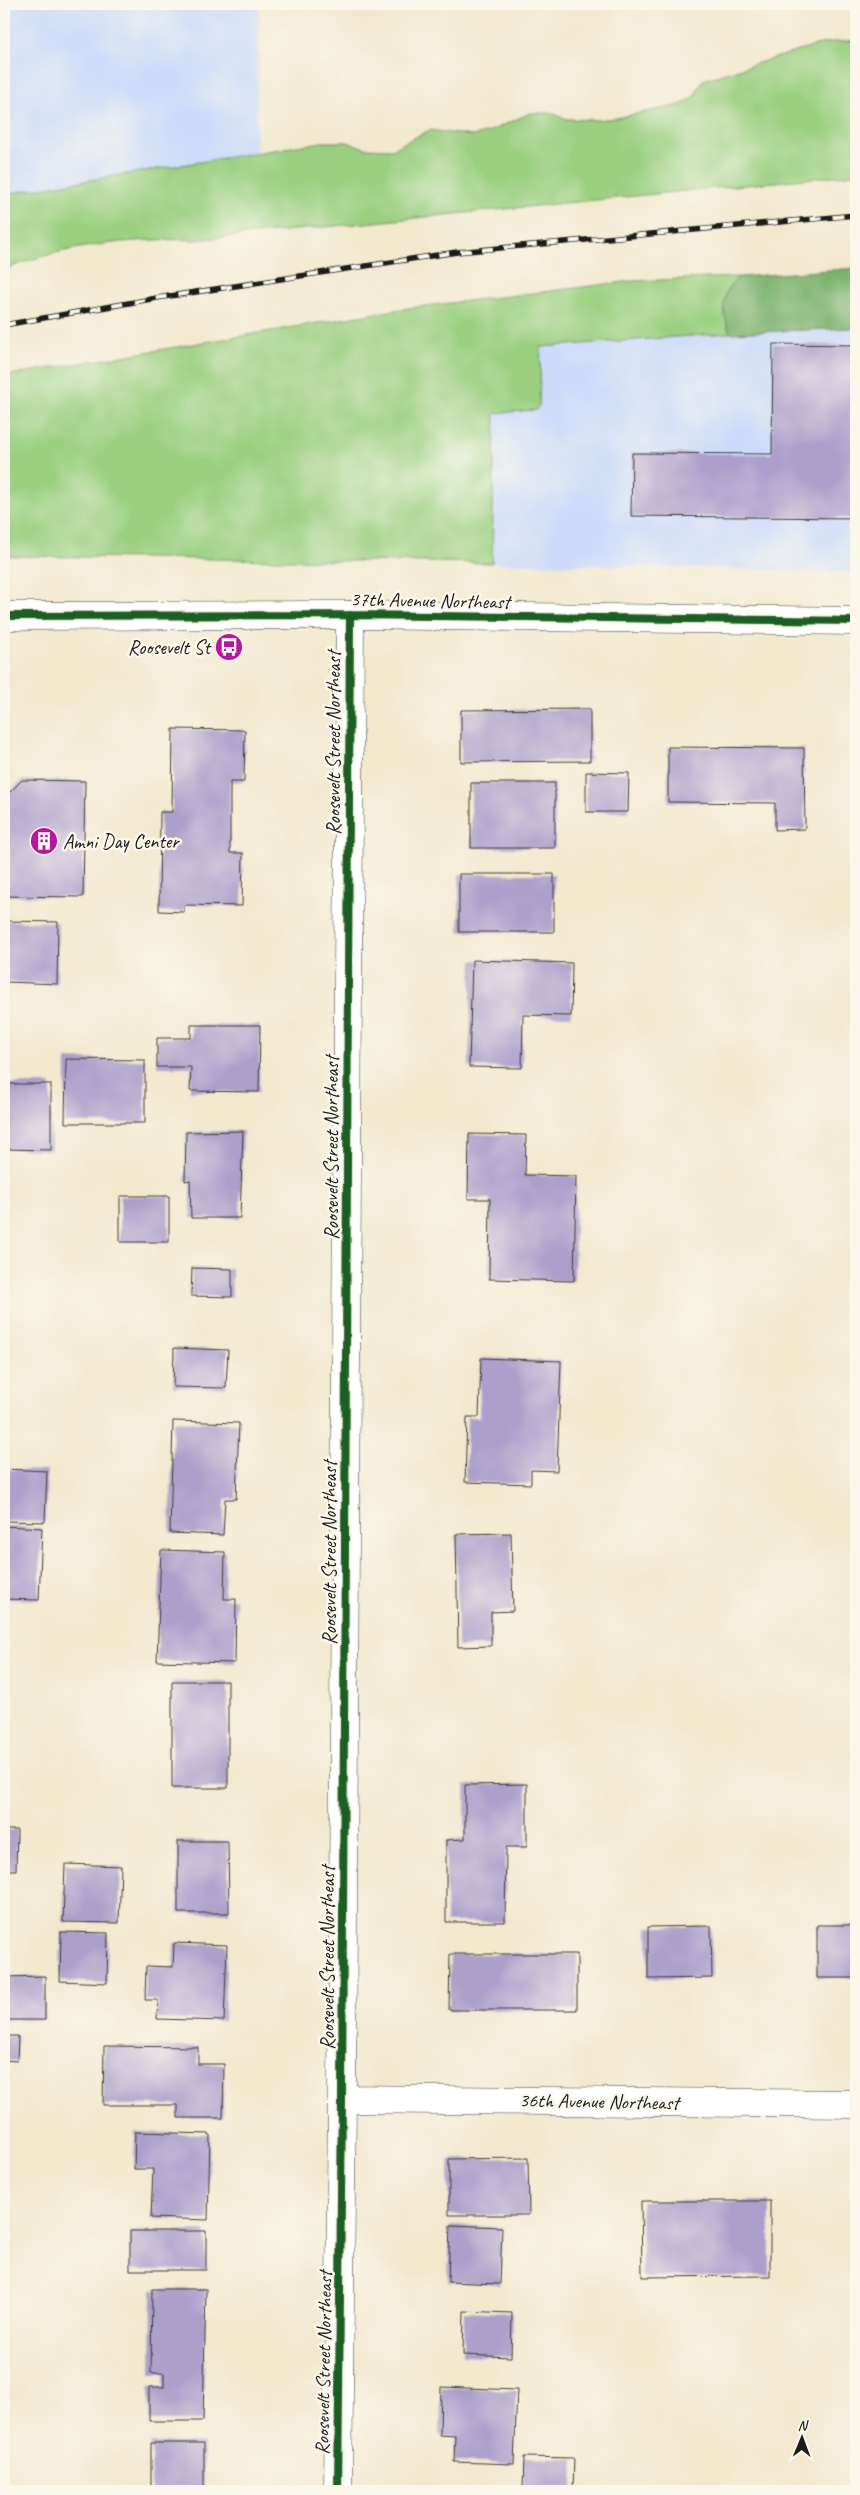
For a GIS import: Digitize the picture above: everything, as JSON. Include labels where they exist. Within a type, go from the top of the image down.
[{"type":"street","name":"37th Avenue Northeast","points":[[4,616],[350,615],[856,621]]},
{"type":"street","name":"Roosevelt Street Northeast","points":[[338,2491],[350,615]]},
{"type":"street","name":"36th Avenue Northeast","points":[[342,2099],[856,2104]]},
{"type":"shaded area","points":[[4,4],[259,4],[256,153],[4,194]]},
{"type":"shaded area","points":[[856,328],[856,572],[492,563],[495,412],[536,410],[539,405],[541,347],[730,333]]},
{"type":"green space","points":[[856,40],[856,174],[195,240],[122,242],[50,254],[4,270],[4,194],[322,142],[347,142],[365,148],[392,149],[430,130],[472,136],[486,133],[530,113],[551,113],[567,119],[596,120],[616,118],[680,105],[693,98],[703,80],[824,43]]},
{"type":"green space","points":[[856,268],[856,328],[730,333],[724,310],[725,296],[739,277]]},
{"type":"green space","points":[[739,277],[733,283],[726,296],[725,310],[730,333],[541,347],[539,405],[536,410],[495,413],[492,563],[4,556],[4,376],[401,309],[632,281]]},
{"type":"building","points":[[773,344],[856,345],[856,518],[631,516],[632,453],[772,454]]},
{"type":"building","points":[[590,709],[590,761],[461,762],[461,710]]},
{"type":"building","points":[[173,729],[245,730],[244,782],[230,782],[230,853],[243,853],[242,906],[184,905],[184,912],[159,911],[160,812],[172,812]]},
{"type":"building","points":[[668,747],[804,748],[805,829],[775,830],[775,803],[668,802]]},
{"type":"building","points":[[586,772],[629,773],[628,812],[586,812]]},
{"type":"building","name":"Amni Day Center","points":[[22,780],[85,781],[83,897],[4,896],[6,796]]},
{"type":"building","points":[[471,783],[555,783],[555,848],[471,848]]},
{"type":"building","points":[[459,874],[554,874],[554,932],[459,932]]},
{"type":"building","points":[[7,921],[58,922],[57,984],[6,982]]},
{"type":"building","points":[[472,960],[572,963],[571,1016],[523,1015],[522,1068],[469,1067]]},
{"type":"building","points":[[191,1025],[260,1025],[259,1092],[190,1091],[191,1067],[157,1067],[157,1038],[191,1038]]},
{"type":"building","points":[[66,1059],[145,1060],[145,1123],[65,1123]]},
{"type":"building","points":[[4,1084],[51,1084],[51,1150],[4,1149]]},
{"type":"building","points":[[243,1131],[240,1218],[191,1218],[190,1180],[185,1181],[186,1132]]},
{"type":"building","points":[[469,1134],[526,1135],[525,1175],[576,1176],[574,1281],[489,1279],[490,1199],[468,1199]]},
{"type":"building","points":[[120,1196],[169,1196],[169,1242],[120,1242]]},
{"type":"building","points":[[192,1268],[232,1269],[232,1297],[191,1296]]},
{"type":"building","points":[[174,1348],[228,1350],[226,1388],[173,1387]]},
{"type":"building","points":[[481,1358],[561,1361],[557,1471],[531,1470],[531,1484],[465,1482],[467,1417],[479,1417]]},
{"type":"building","points":[[173,1421],[239,1423],[236,1499],[225,1499],[223,1535],[170,1533]]},
{"type":"building","points":[[4,1469],[47,1471],[45,1522],[4,1521]]},
{"type":"building","points":[[4,1526],[42,1528],[39,1600],[4,1599]]},
{"type":"building","points":[[511,1533],[513,1611],[491,1612],[491,1646],[458,1647],[456,1534]]},
{"type":"building","points":[[161,1550],[225,1552],[224,1599],[236,1599],[235,1663],[157,1661]]},
{"type":"building","points":[[172,1681],[228,1681],[228,1788],[172,1788]]},
{"type":"building","points":[[527,1784],[527,1847],[506,1847],[505,1922],[446,1922],[446,1840],[465,1839],[465,1785]]},
{"type":"building","points":[[4,1830],[17,1830],[16,1870],[4,1870]]},
{"type":"building","points":[[178,1841],[228,1841],[229,1913],[178,1913]]},
{"type":"building","points":[[65,1864],[121,1866],[119,1923],[63,1922]]},
{"type":"building","points":[[817,1925],[856,1925],[856,1978],[817,1978]]},
{"type":"building","points":[[711,1926],[712,1978],[648,1979],[648,1927]]},
{"type":"building","points":[[61,1932],[108,1933],[107,1983],[60,1981]]},
{"type":"building","points":[[174,1943],[227,1945],[224,2021],[157,2019],[158,2000],[145,2000],[146,1966],[173,1967]]},
{"type":"building","points":[[450,1954],[577,1954],[577,2010],[449,2010]]},
{"type":"building","points":[[45,1976],[45,2020],[4,2020],[4,1977]]},
{"type":"building","points":[[4,2036],[18,2036],[17,2061],[4,2060]]},
{"type":"building","points":[[104,2046],[198,2047],[198,2064],[224,2064],[223,2118],[178,2118],[178,2105],[103,2105]]},
{"type":"building","points":[[135,2132],[210,2134],[208,2220],[151,2218],[153,2169],[134,2169]]},
{"type":"building","points":[[528,2158],[529,2215],[449,2215],[449,2159]]},
{"type":"building","points":[[641,2201],[770,2201],[770,2276],[642,2277]]},
{"type":"building","points":[[450,2225],[502,2227],[500,2284],[448,2282]]},
{"type":"building","points":[[130,2231],[206,2231],[206,2270],[130,2270]]},
{"type":"building","points":[[152,2289],[206,2289],[203,2421],[149,2421],[149,2387],[164,2387],[164,2373],[151,2373]]},
{"type":"building","points":[[464,2311],[512,2313],[511,2357],[463,2355]]},
{"type":"building","points":[[441,2387],[517,2390],[514,2464],[454,2462],[455,2436],[440,2435]]},
{"type":"building","points":[[151,2443],[204,2443],[204,2491],[151,2491]]},
{"type":"building","points":[[524,2457],[574,2458],[573,2491],[523,2491]]},
{"type":"railway","points":[[4,325],[157,298],[457,252],[856,215]]},
{"type":"cycle path","points":[[4,616],[350,615],[856,621]]},
{"type":"cycle path","points":[[338,2491],[350,615]]},
{"type":"place","name":"Roosevelt St","points":[[229,647]]},
{"type":"place","name":"Amni Day Center","points":[[44,841]]}]
